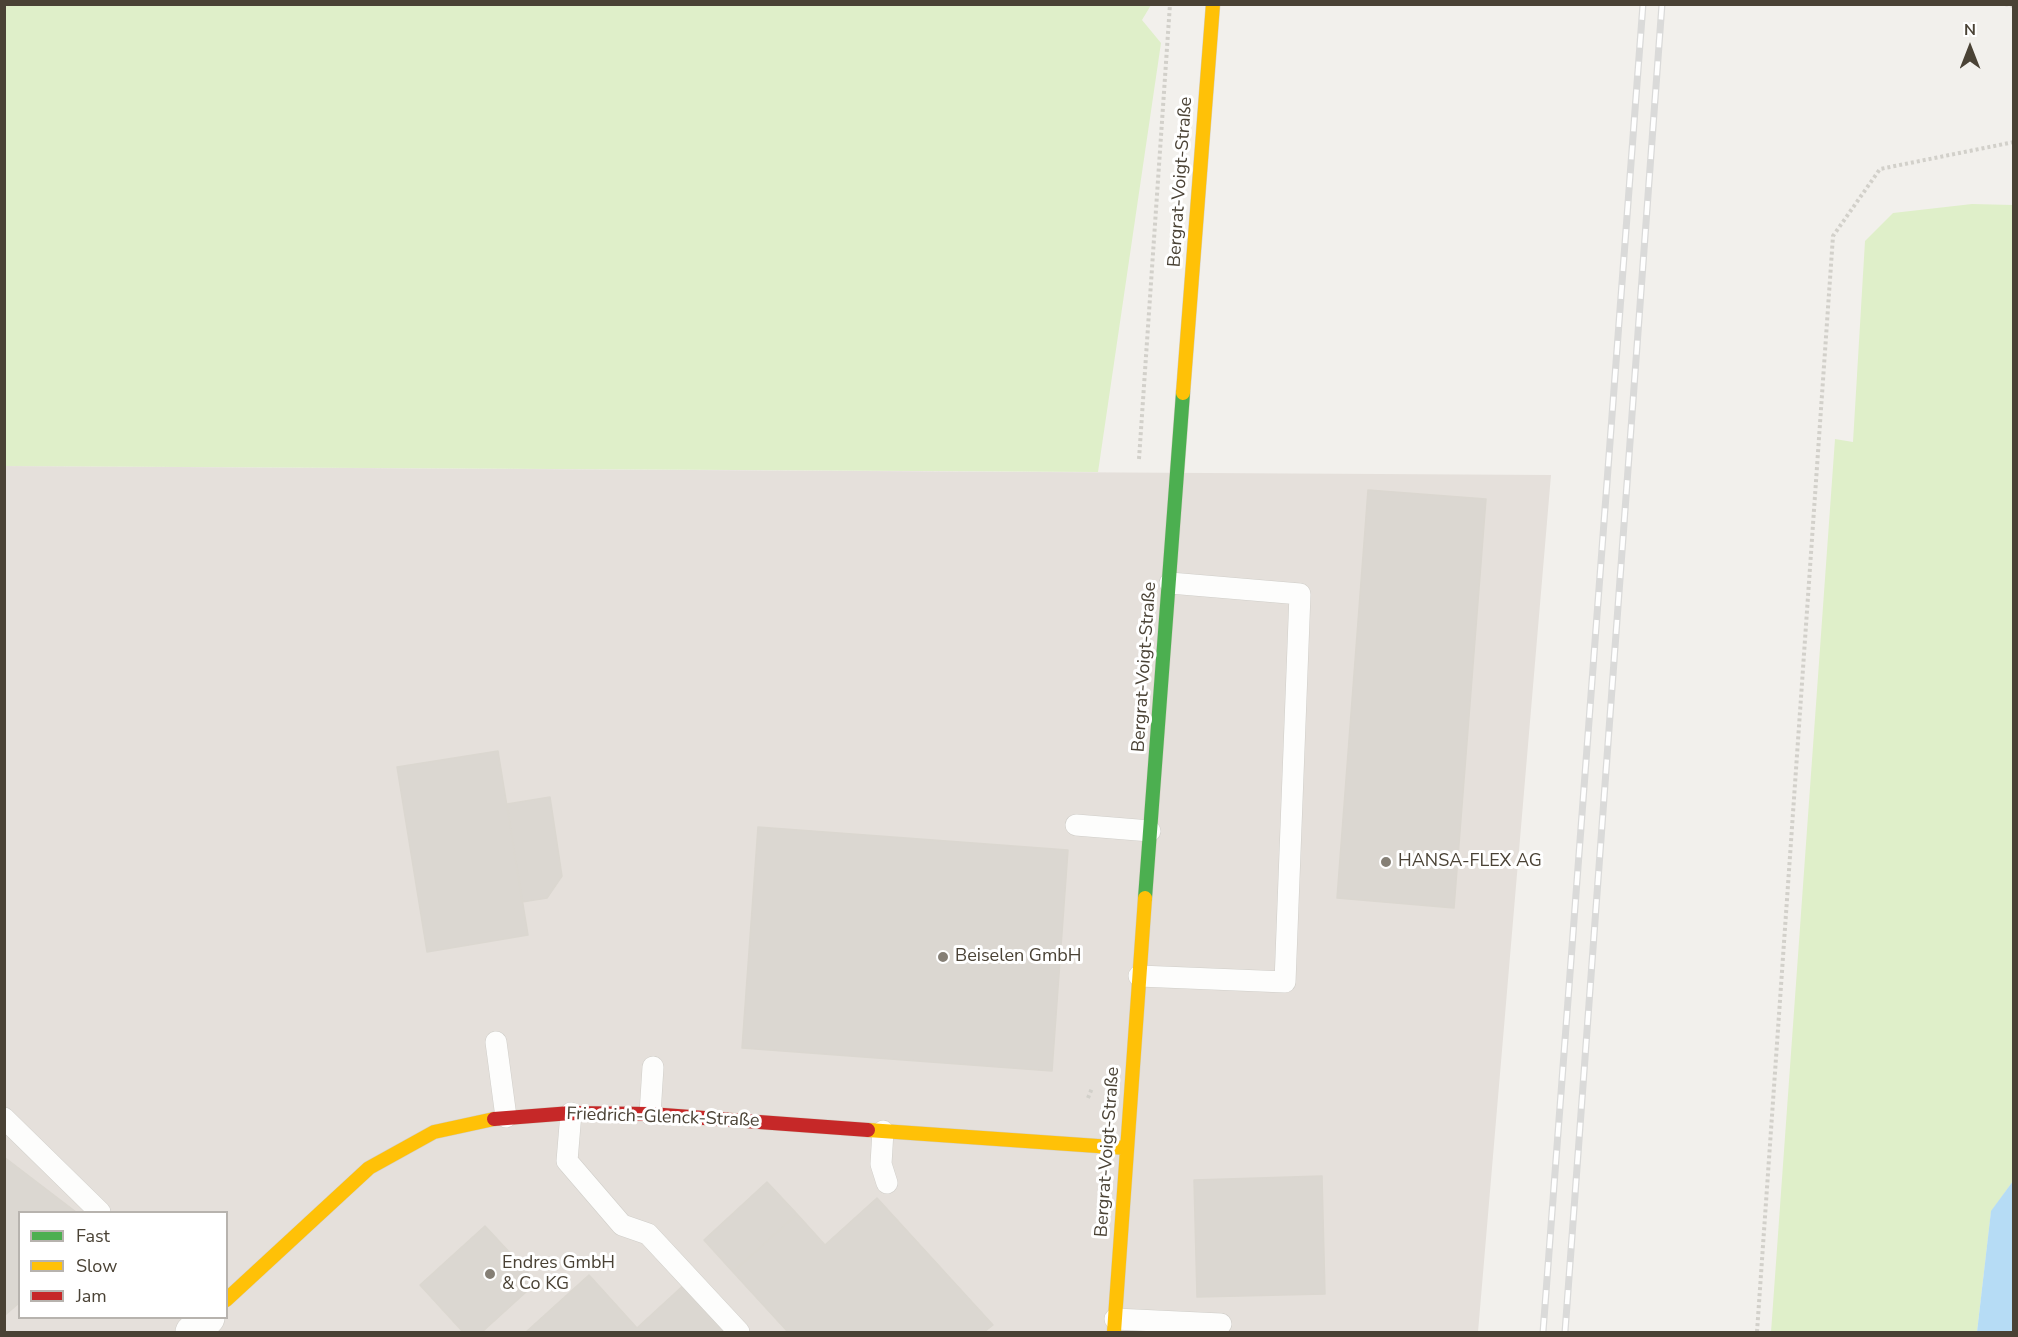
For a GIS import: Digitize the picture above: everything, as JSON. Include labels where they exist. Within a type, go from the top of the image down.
[{"type":"street","name":"Bergrat-Voigt-Straße","points":[[1115,1325],[1126,1148],[1213,4]]},
{"type":"street","name":"Friedrich-Glenck-Straße","points":[[228,1298],[369,1168],[434,1132],[496,1118],[572,1113],[650,1114],[1126,1148]]},
{"type":"lane","points":[[1139,976],[1285,982],[1300,594],[1170,583]]},
{"type":"lane","points":[[1077,825],[1150,831]]},
{"type":"lane","points":[[496,1042],[506,1117]]},
{"type":"lane","points":[[650,1114],[653,1067]]},
{"type":"lane","points":[[572,1113],[567,1161],[622,1225],[648,1234],[740,1332]]},
{"type":"lane","points":[[4,1118],[99,1211]]},
{"type":"lane","points":[[883,1131],[881,1164],[887,1183]]},
{"type":"lane","points":[[1115,1325],[1221,1324]]},
{"type":"path","points":[[2006,4],[2013,6]]},
{"type":"path","points":[[1757,1332],[1833,236],[1880,169],[2013,142]]},
{"type":"shaded area","points":[[5,466],[1551,475],[1478,1332],[5,1332]]},
{"type":"green space","points":[[5,4],[1151,5],[1142,20],[1161,43],[1098,472],[5,466]]},
{"type":"green space","points":[[1972,204],[2013,205],[2013,1181],[1991,1212],[1977,1332],[1771,1332],[1835,439],[1853,442],[1865,241],[1893,213]]},
{"type":"water","points":[[2013,1181],[2013,1332],[1977,1332],[1991,1211]]},
{"type":"building","points":[[1368,490],[1486,499],[1454,908],[1337,898]]},
{"type":"building","points":[[498,751],[528,935],[427,952],[397,767]]},
{"type":"building","points":[[550,797],[562,876],[547,898],[522,902],[507,804]]},
{"type":"building","points":[[758,827],[1068,850],[1052,1071],[742,1048]]},
{"type":"building","points":[[4,1157],[75,1211],[18,1211],[18,1304],[4,1316]]},
{"type":"building","points":[[1322,1176],[1325,1294],[1197,1297],[1194,1180]]},
{"type":"building","points":[[767,1182],[797,1214],[733,1272],[704,1240]]},
{"type":"building","points":[[877,1198],[993,1325],[984,1332],[788,1332],[733,1272],[797,1214],[825,1245]]},
{"type":"building","points":[[485,1226],[537,1282],[482,1332],[463,1332],[420,1285]]},
{"type":"building","points":[[589,1275],[637,1328],[686,1283],[730,1332],[526,1332]]},
{"type":"railway","points":[[1543,1332],[1643,4]]},
{"type":"railway","points":[[1565,1332],[1662,4]]},
{"type":"traffic: fast","points":[[1145,898],[1183,393]]},
{"type":"traffic: slow","points":[[1183,393],[1213,4]]},
{"type":"traffic: slow","points":[[1114,1332],[1145,898]]},
{"type":"traffic: slow","points":[[228,1298],[369,1168],[434,1132],[494,1119]]},
{"type":"traffic: slow","points":[[868,1130],[1126,1148]]},
{"type":"traffic: jam","points":[[494,1119],[571,1113],[650,1114],[868,1130]]},
{"type":"place","name":"HANSA-FLEX AG","points":[[1386,862]]},
{"type":"place","name":"Beiselen GmbH","points":[[943,957]]},
{"type":"place","name":"Endres GmbH & Co KG","points":[[490,1274]]}]
